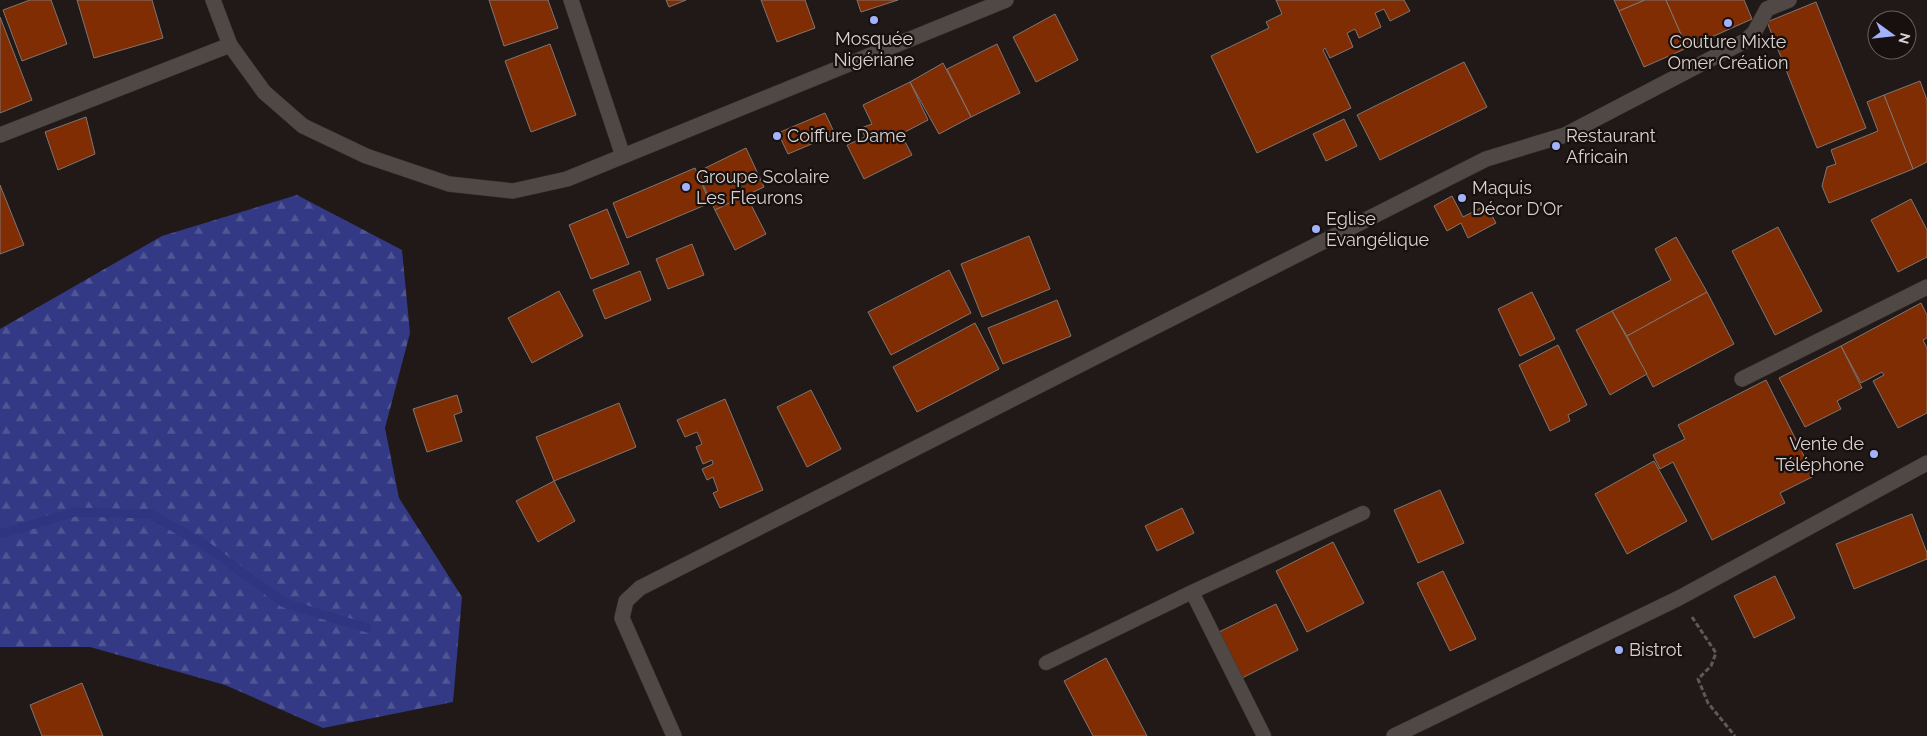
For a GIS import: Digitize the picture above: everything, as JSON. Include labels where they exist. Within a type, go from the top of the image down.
[{"type":"street","points":[[213,0],[230,45],[264,92],[303,126],[366,156],[449,184],[513,191],[567,179],[1006,0]]},
{"type":"street","points":[[571,0],[623,156]]},
{"type":"street","points":[[674,736],[622,618],[626,601],[640,588],[1486,159],[1565,135],[1745,41],[1754,33],[1765,4],[1789,0]]},
{"type":"street","points":[[0,134],[230,45]]},
{"type":"street","points":[[1742,379],[1927,287]]},
{"type":"street","points":[[1394,736],[1679,598],[1927,462]]},
{"type":"lane","points":[[1046,663],[1192,592],[1363,513]]},
{"type":"lane","points":[[1192,592],[1264,736]]},
{"type":"path","points":[[1679,598],[1716,653],[1711,666],[1698,679],[1708,704],[1735,736]]},
{"type":"green space","points":[[297,195],[402,250],[410,333],[385,428],[399,498],[462,597],[453,702],[323,728],[225,685],[90,647],[0,647],[0,329],[162,236]]},
{"type":"building","points":[[30,0],[51,0],[67,44],[22,61],[3,10]]},
{"type":"building","points":[[77,0],[152,0],[163,38],[94,58]]},
{"type":"building","points":[[489,0],[548,0],[558,28],[504,46]]},
{"type":"building","points":[[666,0],[686,0],[669,7]]},
{"type":"building","points":[[761,0],[805,0],[815,28],[777,42]]},
{"type":"building","points":[[857,0],[898,0],[861,12]]},
{"type":"building","points":[[1276,0],[1404,0],[1410,11],[1390,21],[1384,9],[1375,13],[1381,27],[1359,38],[1355,29],[1347,33],[1353,47],[1330,58],[1325,48],[1323,50],[1351,108],[1257,153],[1211,56],[1269,28],[1266,22],[1282,14]]},
{"type":"building","points":[[1614,0],[1645,0],[1619,11]]},
{"type":"building","points":[[1645,0],[1666,0],[1687,48],[1644,67],[1619,11]]},
{"type":"building","points":[[1666,0],[1744,0],[1752,19],[1687,48]]},
{"type":"building","points":[[1816,2],[1866,128],[1817,148],[1767,22]]},
{"type":"building","points":[[1055,14],[1078,60],[1036,82],[1013,37]]},
{"type":"building","points":[[0,17],[32,100],[0,113]]},
{"type":"building","points":[[550,44],[576,115],[531,132],[505,61]]},
{"type":"building","points":[[997,44],[1020,93],[971,117],[947,69]]},
{"type":"building","points":[[1464,62],[1487,107],[1380,160],[1357,115]]},
{"type":"building","points":[[943,63],[971,117],[939,134],[910,82]]},
{"type":"building","points":[[1920,81],[1927,100],[1927,162],[1913,169],[1884,95]]},
{"type":"building","points":[[910,82],[928,120],[901,134],[912,155],[864,179],[847,145],[865,137],[861,128],[872,124],[863,105]]},
{"type":"building","points":[[1884,95],[1913,169],[1829,203],[1822,186],[1827,167],[1836,164],[1831,150],[1878,131],[1867,102]]},
{"type":"building","points":[[825,113],[835,134],[788,154],[778,133]]},
{"type":"building","points":[[86,117],[95,154],[58,170],[45,132]]},
{"type":"building","points":[[1344,119],[1357,146],[1326,161],[1313,134]]},
{"type":"building","points":[[746,148],[764,187],[715,210],[697,172]]},
{"type":"building","points":[[695,168],[710,203],[627,238],[613,203]]},
{"type":"building","points":[[0,185],[24,245],[0,254]]},
{"type":"building","points":[[746,195],[766,234],[735,250],[715,210]]},
{"type":"building","points":[[1452,196],[1463,217],[1486,205],[1496,223],[1468,238],[1461,223],[1447,231],[1434,206]]},
{"type":"building","points":[[1911,199],[1927,230],[1927,257],[1898,272],[1871,220]]},
{"type":"building","points":[[607,209],[629,264],[591,279],[569,225]]},
{"type":"building","points":[[1778,227],[1822,311],[1775,335],[1732,251]]},
{"type":"building","points":[[1029,236],[1050,289],[982,317],[961,264]]},
{"type":"building","points":[[1676,237],[1707,292],[1627,336],[1612,311],[1671,280],[1655,249]]},
{"type":"building","points":[[692,244],[704,275],[668,289],[656,259]]},
{"type":"building","points":[[949,270],[971,313],[891,355],[868,312]]},
{"type":"building","points":[[640,271],[651,300],[605,319],[593,290]]},
{"type":"building","points":[[559,291],[583,336],[532,363],[508,318]]},
{"type":"building","points":[[1532,292],[1555,339],[1520,356],[1498,309]]},
{"type":"building","points":[[1707,292],[1734,344],[1653,387],[1627,336]]},
{"type":"building","points":[[1057,300],[1071,336],[1003,364],[988,328]]},
{"type":"building","points":[[1921,303],[1927,315],[1927,338],[1923,340],[1927,348],[1927,413],[1898,428],[1873,381],[1884,375],[1882,372],[1861,383],[1841,346]]},
{"type":"building","points":[[1612,311],[1647,374],[1610,395],[1576,330]]},
{"type":"building","points":[[975,323],[999,369],[917,412],[893,367]]},
{"type":"building","points":[[1558,345],[1587,405],[1568,415],[1570,421],[1550,431],[1519,365]]},
{"type":"building","points":[[1841,346],[1862,388],[1837,401],[1841,409],[1805,427],[1779,378]]},
{"type":"building","points":[[1766,380],[1814,476],[1780,493],[1785,503],[1712,540],[1673,462],[1660,469],[1653,455],[1685,439],[1678,425]]},
{"type":"building","points":[[811,390],[841,449],[807,467],[777,407]]},
{"type":"building","points":[[457,395],[462,412],[454,415],[462,441],[427,452],[413,409]]},
{"type":"building","points":[[725,399],[763,490],[720,508],[713,493],[718,491],[713,477],[707,480],[702,469],[713,464],[712,460],[703,464],[696,447],[702,444],[697,432],[685,437],[677,420]]},
{"type":"building","points":[[619,403],[636,447],[554,481],[536,437]]},
{"type":"building","points":[[1654,461],[1687,521],[1627,554],[1595,494]]},
{"type":"building","points":[[554,481],[575,521],[538,542],[516,501]]},
{"type":"building","points":[[1440,490],[1464,543],[1418,563],[1394,510]]},
{"type":"building","points":[[1182,508],[1194,533],[1157,551],[1145,526]]},
{"type":"building","points":[[1912,514],[1927,553],[1927,559],[1854,589],[1836,544]]},
{"type":"building","points":[[1333,542],[1364,603],[1307,632],[1276,571]]},
{"type":"building","points":[[1443,571],[1476,639],[1450,651],[1417,583]]},
{"type":"building","points":[[1775,576],[1795,618],[1754,638],[1734,596]]},
{"type":"building","points":[[1276,604],[1298,650],[1242,678],[1219,632]]},
{"type":"building","points":[[1106,658],[1147,736],[1093,736],[1064,681]]},
{"type":"building","points":[[82,683],[103,736],[42,736],[30,705]]},
{"type":"waterway","points":[[0,534],[75,512],[150,514],[202,543],[284,603],[367,628]]},
{"type":"place","name":"Mosquée Nigériane","points":[[874,20]]},
{"type":"place","name":"Couture Mixte Omer Création","points":[[1728,23]]},
{"type":"place","name":"Coiffure Dame","points":[[777,136]]},
{"type":"place","name":"Restaurant Africain","points":[[1556,146]]},
{"type":"place","name":"Groupe Scolaire Les Fleurons","points":[[686,187]]},
{"type":"place","name":"Maquis Décor D'Or","points":[[1462,198]]},
{"type":"place","name":"Eglise Evangélique","points":[[1316,229]]},
{"type":"place","name":"Vente de Téléphone","points":[[1874,454]]},
{"type":"place","name":"Bistrot","points":[[1619,650]]}]
